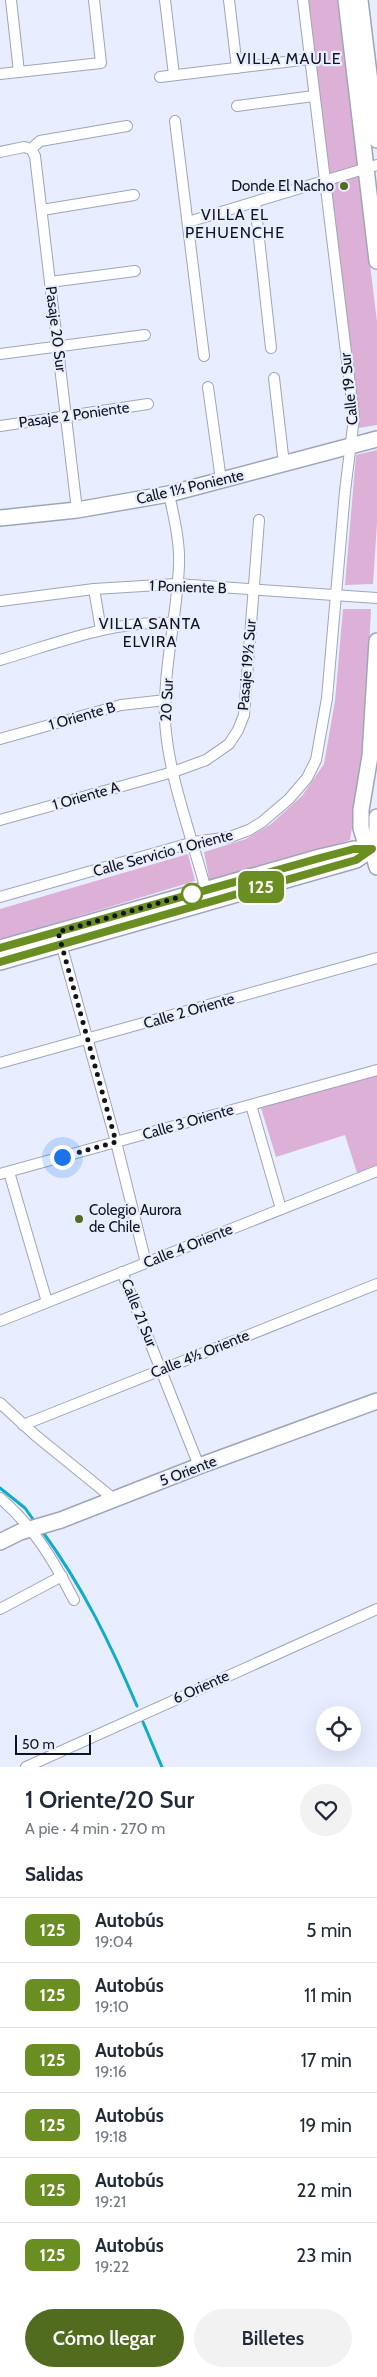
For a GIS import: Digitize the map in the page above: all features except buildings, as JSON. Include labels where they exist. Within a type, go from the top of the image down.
[{"type":"street","points":[[12,0],[19,72]]},
{"type":"street","points":[[0,74],[101,63],[94,0]]},
{"type":"street","points":[[165,0],[174,76]]},
{"type":"street","points":[[229,0],[237,68]]},
{"type":"street","name":"Calle 19 Sur","points":[[289,800],[307,778],[316,760],[327,698],[344,491],[354,418],[303,0]]},
{"type":"street","points":[[346,0],[372,167],[377,261]]},
{"type":"street","points":[[360,0],[377,140]]},
{"type":"street","points":[[160,77],[310,59]]},
{"type":"street","points":[[237,106],[314,96]]},
{"type":"street","points":[[175,121],[204,356]]},
{"type":"street","points":[[0,152],[24,147],[31,149],[40,142],[127,126]]},
{"type":"street","name":"Pasaje 20 Sur","points":[[31,149],[35,156],[42,210],[77,510]]},
{"type":"street","points":[[188,222],[372,167]]},
{"type":"street","points":[[42,210],[134,195]]},
{"type":"street","points":[[255,202],[271,348]]},
{"type":"street","points":[[50,282],[135,271]]},
{"type":"street","points":[[0,354],[145,335]]},
{"type":"street","points":[[274,378],[284,464]]},
{"type":"street","points":[[208,387],[221,480]]},
{"type":"street","name":"Pasaje 2 Poniente","points":[[0,426],[148,404]]},
{"type":"street","name":"Calle 1½ Poniente","points":[[0,518],[77,510],[169,494],[377,439]]},
{"type":"street","name":"20 Sur","points":[[169,494],[179,549],[166,700],[166,733],[173,772],[208,896]]},
{"type":"street","name":"Pasaje 19½ Sur","points":[[173,772],[215,756],[229,744],[238,730],[244,707],[259,520]]},
{"type":"street","name":"1 Poniente B","points":[[0,600],[94,589],[176,584],[377,598]]},
{"type":"street","points":[[94,589],[101,630]]},
{"type":"street","points":[[0,660],[101,630],[135,623],[174,623]]},
{"type":"street","points":[[376,843],[365,841],[361,828],[361,810],[370,756],[377,641]]},
{"type":"street","name":"1 Oriente B","points":[[0,739],[122,705],[166,700]]},
{"type":"street","name":"1 Oriente A","points":[[0,820],[173,772]]},
{"type":"street","name":"Calle Servicio 1 Oriente","points":[[0,898],[194,842],[230,837],[262,822],[289,800]]},
{"type":"street","points":[[377,817],[377,867]]},
{"type":"street","points":[[0,962],[60,938],[208,896],[328,855],[376,843]]},
{"type":"street","points":[[0,948],[60,938]]},
{"type":"street","name":"Calle 21 Sur","points":[[60,938],[116,1142],[146,1263]]},
{"type":"street","name":"Calle 2 Oriente","points":[[0,1063],[377,958]]},
{"type":"street","name":"Calle 3 Oriente","points":[[4,1173],[377,1070]]},
{"type":"street","points":[[251,1104],[281,1209]]},
{"type":"street","name":"Calle 4 Oriente","points":[[0,1321],[377,1171]]},
{"type":"street","points":[[4,1173],[47,1302]]},
{"type":"street","name":"Calle 21 Sur","points":[[122,1272],[199,1466]]},
{"type":"street","name":"Calle 4½ Oriente","points":[[23,1425],[377,1284]]},
{"type":"street","name":"5 Oriente","points":[[0,1542],[377,1401]]},
{"type":"street","points":[[0,1403],[23,1425],[115,1500]]},
{"type":"street","points":[[0,1498],[36,1527],[74,1600]]},
{"type":"street","points":[[0,1609],[62,1576]]},
{"type":"street","name":"6 Oriente","points":[[26,1767],[377,1609]]},
{"type":"shaded area","points":[[308,0],[338,0],[377,322],[377,425],[358,428],[355,385]]},
{"type":"shaded area","points":[[377,450],[377,523],[373,584],[345,585],[356,455]]},
{"type":"shaded area","points":[[343,609],[371,609],[364,752],[350,840],[210,883],[204,852],[246,839],[271,824],[302,796],[324,764],[335,701]]},
{"type":"shaded area","points":[[188,854],[195,881],[0,940],[0,909]]},
{"type":"shaded area","points":[[377,1075],[377,1168],[358,1176],[345,1135],[276,1157],[261,1108]]},
{"type":"waterway","points":[[0,1488],[25,1508],[35,1522]]},
{"type":"waterway","points":[[42,1531],[70,1573],[95,1616],[137,1706]]},
{"type":"waterway","points":[[143,1722],[162,1767]]},
{"type":"bus line","name":"125","points":[[0,948],[320,858],[354,849],[372,849],[356,860],[0,962]]},
{"type":"place","name":"Donde El Nacho","points":[[344,186]]},
{"type":"place","name":"Colegio Aurora de Chile","points":[[79,1219]]},
{"type":"district","name":"VILLA MAULE","points":[[289,58]]},
{"type":"district","name":"VILLA EL PEHUENCHE","points":[[235,223]]},
{"type":"district","name":"VILLA SANTA ELVIRA","points":[[150,632]]},
{"type":"route","points":[[62,1157],[116,1142],[58,932],[194,893],[192,894]]}]
